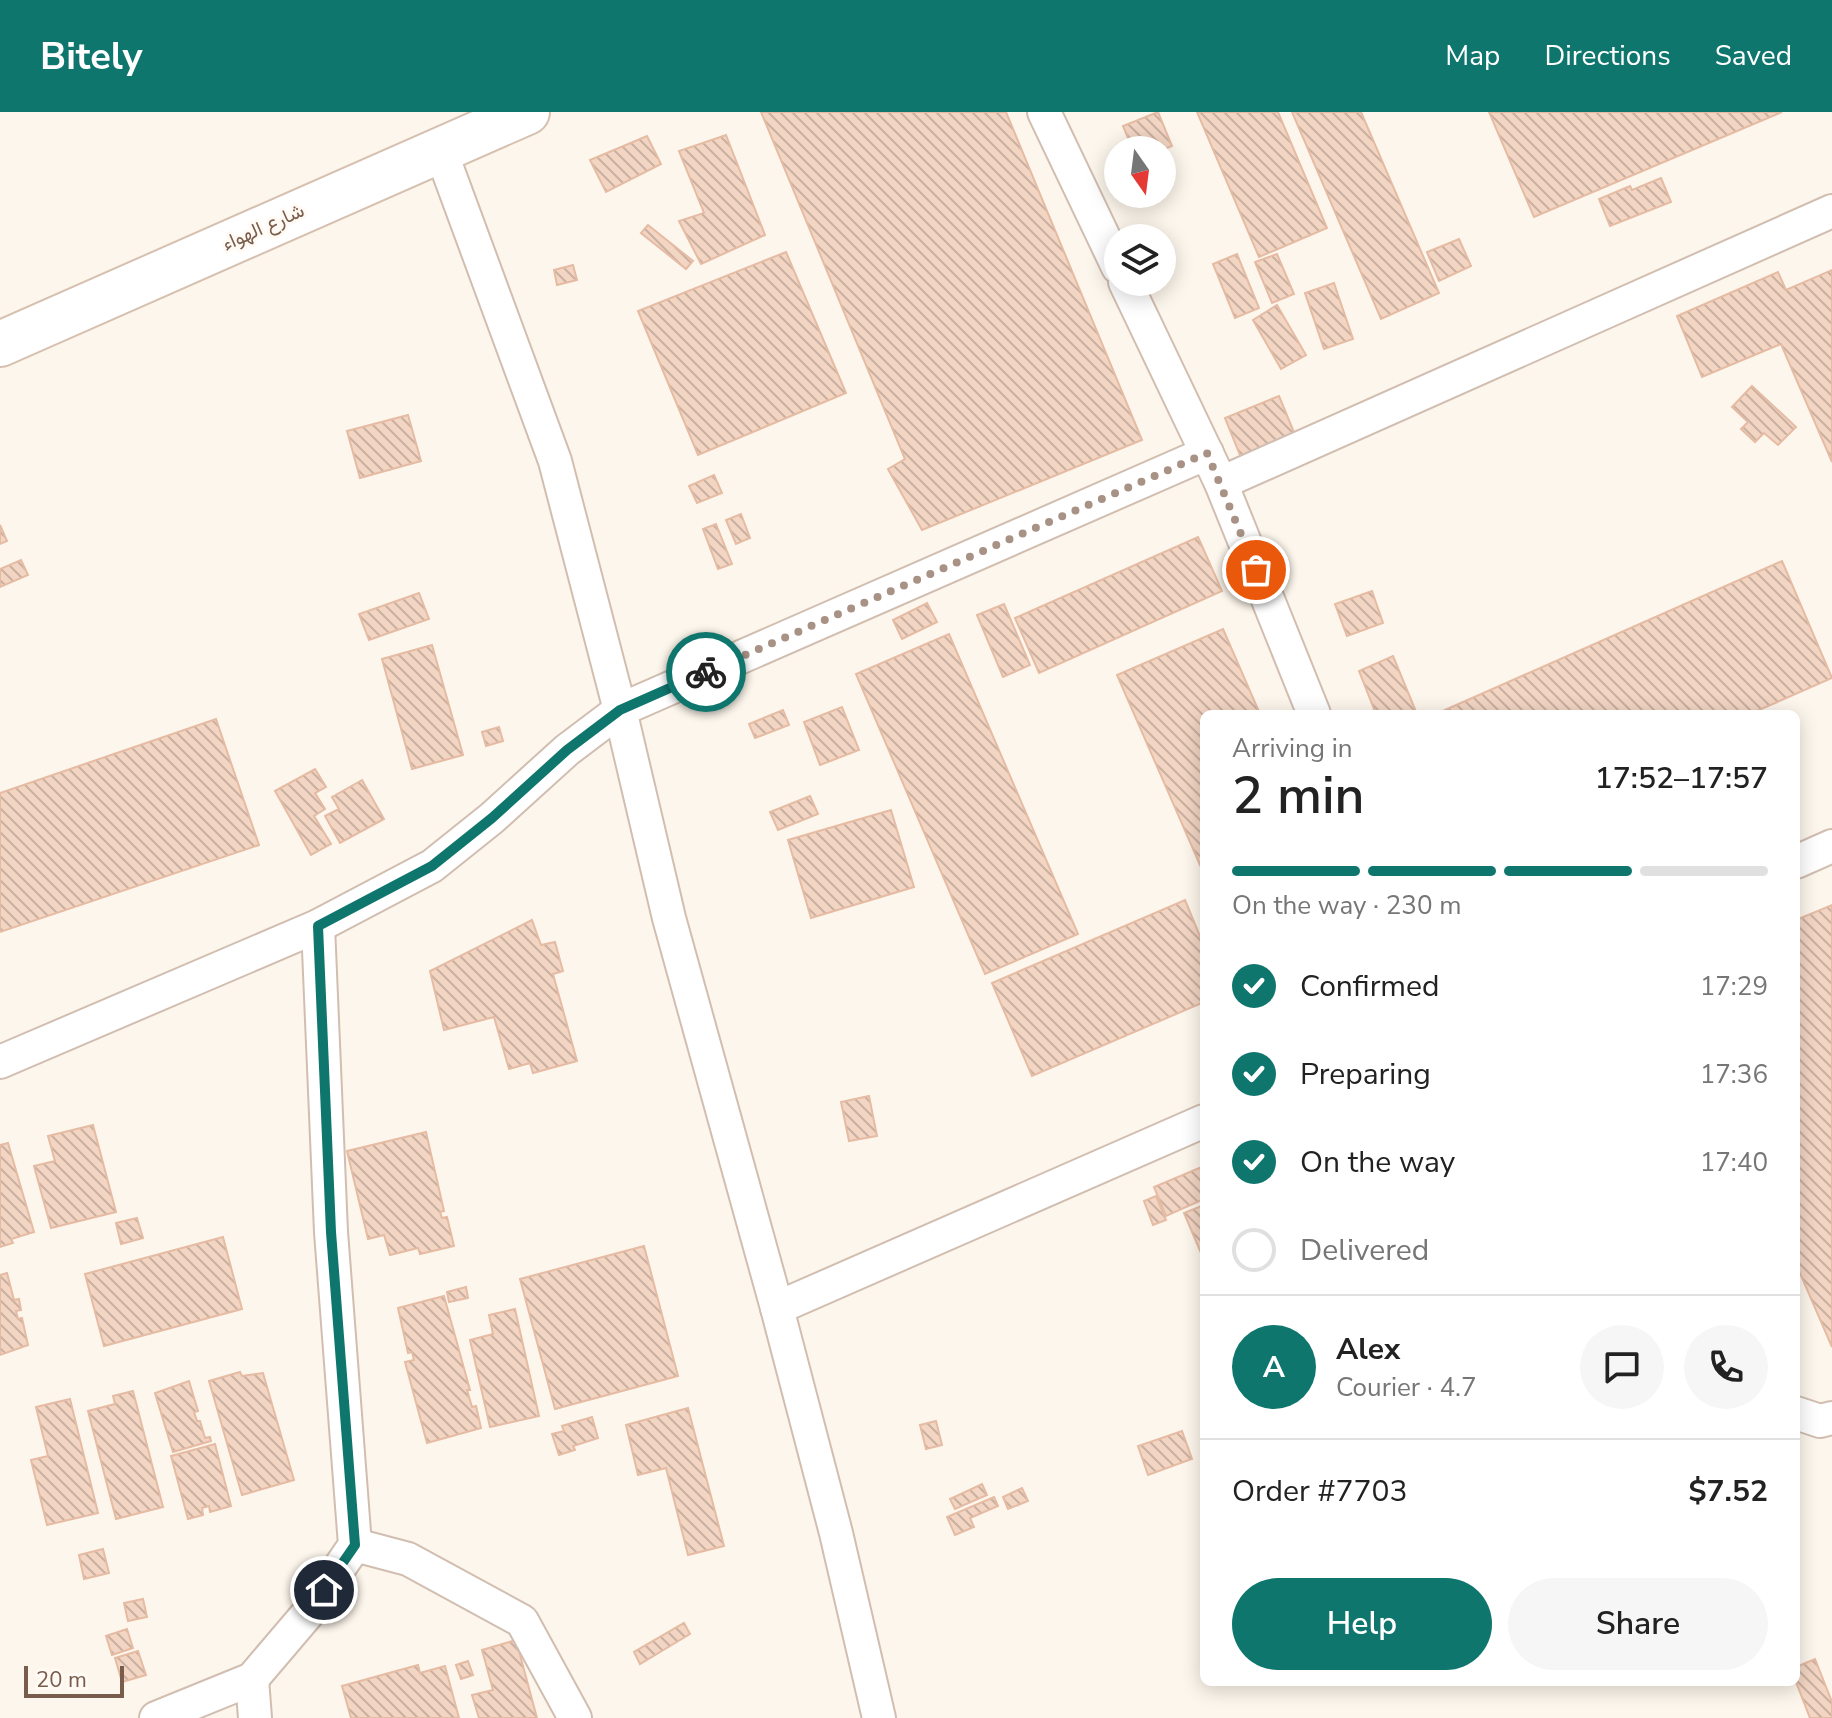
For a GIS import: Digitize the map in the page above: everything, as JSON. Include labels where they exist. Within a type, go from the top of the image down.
[{"type":"street","name":"شارع الهواء","points":[[0,344],[527,112]]},
{"type":"street","points":[[1044,112],[1104,238]]},
{"type":"street","points":[[440,149],[555,461],[620,710],[669,918],[836,1533],[879,1718]]},
{"type":"street","points":[[1221,483],[1832,211]]},
{"type":"street","points":[[1132,296],[1221,483],[1312,710]]},
{"type":"street","points":[[0,1062],[318,926],[432,866],[492,818],[567,750],[620,710],[1207,453]]},
{"type":"street","points":[[1800,860],[1832,846]]},
{"type":"street","points":[[156,1718],[252,1679],[309,1612],[355,1545],[331,1232],[318,926]]},
{"type":"street","points":[[777,1308],[1200,1123]]},
{"type":"street","points":[[1800,1414],[1820,1421],[1832,1418]]},
{"type":"street","points":[[355,1545],[408,1559],[522,1621],[575,1718]]},
{"type":"street","points":[[252,1679],[255,1718]]},
{"type":"building","points":[[761,112],[1006,112],[1142,440],[922,530],[888,469],[905,459]]},
{"type":"building","points":[[1158,112],[1168,136],[1127,136],[1123,126]]},
{"type":"building","points":[[1197,112],[1278,112],[1327,228],[1259,257]]},
{"type":"building","points":[[1292,112],[1361,112],[1439,293],[1381,319]]},
{"type":"building","points":[[1489,112],[1782,112],[1534,217]]},
{"type":"building","points":[[726,135],[765,235],[701,264],[679,221],[704,213],[679,151]]},
{"type":"building","points":[[647,136],[661,164],[606,192],[590,160]]},
{"type":"building","points":[[1661,178],[1671,202],[1610,226],[1599,199]]},
{"type":"building","points":[[648,225],[693,261],[686,269],[641,233]]},
{"type":"building","points":[[1459,239],[1471,266],[1439,281],[1427,252]]},
{"type":"building","points":[[786,252],[846,393],[698,455],[638,311]]},
{"type":"building","points":[[1237,254],[1259,308],[1235,318],[1213,264]]},
{"type":"building","points":[[1277,254],[1294,294],[1272,303],[1255,262]]},
{"type":"building","points":[[573,265],[577,280],[557,285],[554,270]]},
{"type":"building","points":[[1832,270],[1832,462],[1781,344],[1702,377],[1677,316],[1778,272],[1786,290]]},
{"type":"building","points":[[1334,283],[1353,339],[1324,349],[1305,293]]},
{"type":"building","points":[[1277,305],[1306,355],[1281,369],[1253,320]]},
{"type":"building","points":[[1752,386],[1796,427],[1778,445],[1764,433],[1755,442],[1741,429],[1748,422],[1732,407]]},
{"type":"building","points":[[1279,396],[1298,442],[1244,465],[1225,418]]},
{"type":"building","points":[[408,415],[421,461],[360,478],[347,431]]},
{"type":"building","points":[[714,475],[722,493],[697,503],[689,486]]},
{"type":"building","points":[[741,514],[750,538],[736,544],[726,520]]},
{"type":"building","points":[[716,524],[732,564],[718,569],[703,529]]},
{"type":"building","points":[[0,525],[7,541],[0,544]]},
{"type":"building","points":[[1198,537],[1222,591],[1039,673],[1015,618]]},
{"type":"building","points":[[21,560],[28,575],[0,587],[0,569]]},
{"type":"building","points":[[1782,561],[1832,678],[1759,710],[1445,710]]},
{"type":"building","points":[[1372,591],[1383,623],[1347,636],[1335,604]]},
{"type":"building","points":[[419,593],[429,619],[369,640],[359,614]]},
{"type":"building","points":[[927,603],[937,622],[902,639],[893,620]]},
{"type":"building","points":[[1004,604],[1030,665],[1003,677],[977,615]]},
{"type":"building","points":[[1223,629],[1258,710],[1200,710],[1200,865],[1117,675]]},
{"type":"building","points":[[949,634],[1078,934],[985,974],[856,674]]},
{"type":"building","points":[[432,645],[463,755],[412,769],[382,659]]},
{"type":"building","points":[[1393,656],[1415,710],[1374,710],[1359,671]]},
{"type":"building","points":[[842,707],[859,750],[820,765],[804,722]]},
{"type":"building","points":[[783,710],[789,725],[755,738],[749,724]]},
{"type":"building","points":[[216,719],[259,845],[0,932],[0,793]]},
{"type":"building","points":[[499,727],[503,741],[486,746],[482,732]]},
{"type":"building","points":[[315,769],[326,787],[315,793],[325,809],[314,816],[331,844],[311,855],[275,791]]},
{"type":"building","points":[[362,780],[384,819],[340,843],[325,816],[339,809],[332,797]]},
{"type":"building","points":[[810,796],[818,814],[778,830],[770,812]]},
{"type":"building","points":[[891,810],[914,887],[811,918],[788,840]]},
{"type":"building","points":[[1185,900],[1200,936],[1200,1004],[1032,1076],[992,983]]},
{"type":"building","points":[[1832,905],[1832,1347],[1800,1273],[1800,918]]},
{"type":"building","points":[[532,920],[541,945],[555,942],[563,971],[553,974],[577,1061],[533,1073],[530,1063],[509,1069],[494,1017],[444,1030],[430,971]]},
{"type":"building","points":[[869,1096],[877,1136],[849,1141],[841,1102]]},
{"type":"building","points":[[93,1125],[116,1212],[51,1228],[34,1166],[55,1161],[48,1136]]},
{"type":"building","points":[[426,1132],[444,1211],[440,1212],[442,1218],[447,1217],[454,1246],[420,1254],[418,1248],[390,1255],[384,1235],[368,1239],[347,1151]]},
{"type":"building","points":[[8,1143],[34,1232],[11,1239],[13,1243],[0,1247],[0,1145]]},
{"type":"building","points":[[1200,1168],[1200,1201],[1166,1216],[1154,1187]]},
{"type":"building","points":[[1156,1196],[1166,1220],[1153,1225],[1144,1201]]},
{"type":"building","points":[[1200,1207],[1200,1251],[1184,1213]]},
{"type":"building","points":[[137,1218],[143,1238],[121,1244],[116,1223]]},
{"type":"building","points":[[223,1237],[242,1309],[104,1346],[85,1274]]},
{"type":"building","points":[[644,1246],[678,1376],[555,1409],[520,1279]]},
{"type":"building","points":[[7,1273],[14,1300],[19,1299],[21,1310],[16,1311],[18,1319],[22,1318],[28,1345],[0,1355],[0,1275]]},
{"type":"building","points":[[466,1287],[468,1298],[449,1302],[447,1292]]},
{"type":"building","points":[[444,1296],[470,1390],[467,1390],[472,1407],[476,1406],[481,1428],[427,1443],[405,1362],[414,1360],[412,1352],[408,1353],[398,1308]]},
{"type":"building","points":[[515,1309],[539,1416],[490,1427],[470,1340],[493,1334],[489,1315]]},
{"type":"building","points":[[240,1372],[242,1376],[263,1373],[294,1480],[242,1495],[209,1381]]},
{"type":"building","points":[[189,1381],[198,1411],[194,1412],[197,1421],[200,1421],[205,1438],[210,1437],[211,1441],[173,1452],[155,1393]]},
{"type":"building","points":[[133,1391],[163,1507],[116,1519],[88,1411],[115,1404],[113,1396]]},
{"type":"building","points":[[70,1399],[98,1513],[47,1525],[31,1460],[48,1456],[36,1407]]},
{"type":"building","points":[[688,1408],[724,1546],[688,1555],[666,1468],[638,1475],[626,1425]]},
{"type":"building","points":[[592,1417],[598,1438],[573,1446],[575,1450],[559,1455],[552,1434],[564,1431],[562,1426]]},
{"type":"building","points":[[936,1421],[942,1445],[926,1449],[920,1425]]},
{"type":"building","points":[[1182,1431],[1192,1459],[1148,1475],[1138,1446]]},
{"type":"building","points":[[215,1444],[231,1506],[210,1512],[209,1506],[202,1508],[203,1515],[188,1519],[171,1456]]},
{"type":"building","points":[[982,1484],[987,1495],[955,1509],[950,1499]]},
{"type":"building","points":[[1022,1488],[1028,1501],[1008,1509],[1003,1497]]},
{"type":"building","points":[[994,1497],[998,1506],[970,1518],[974,1527],[955,1535],[947,1517]]},
{"type":"building","points":[[103,1549],[109,1573],[84,1579],[79,1555]]},
{"type":"building","points":[[143,1599],[147,1617],[128,1621],[124,1603]]},
{"type":"building","points":[[684,1623],[690,1634],[640,1664],[634,1652]]},
{"type":"building","points":[[127,1629],[133,1648],[112,1655],[106,1636]]},
{"type":"building","points":[[516,1640],[537,1718],[479,1718],[472,1695],[493,1690],[482,1650]]},
{"type":"building","points":[[138,1651],[146,1675],[122,1682],[115,1658]]},
{"type":"building","points":[[1815,1659],[1832,1702],[1832,1718],[1810,1718],[1798,1686],[1800,1686],[1800,1665]]},
{"type":"building","points":[[468,1661],[473,1675],[461,1679],[456,1665]]},
{"type":"building","points":[[418,1665],[420,1673],[445,1666],[459,1718],[351,1718],[342,1686]]},
{"type":"way so far","points":[[706,672],[1207,453],[1256,570]]},
{"type":"route","points":[[324,1590],[355,1545],[331,1232],[318,926],[432,866],[492,818],[567,750],[620,710],[706,672]]}]
